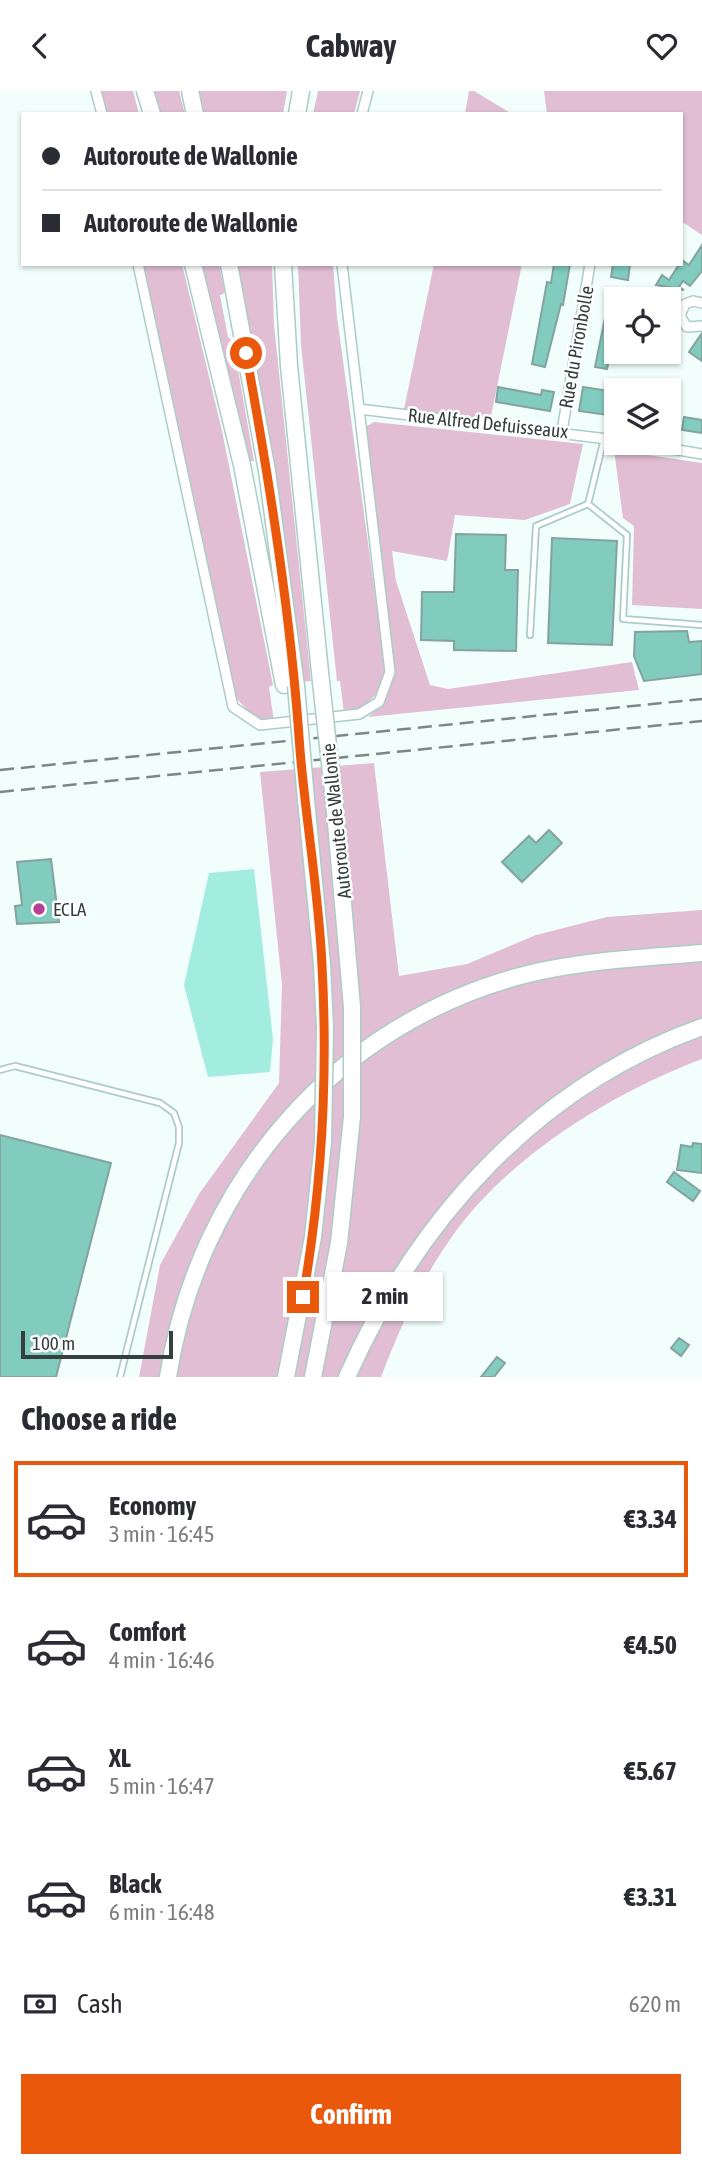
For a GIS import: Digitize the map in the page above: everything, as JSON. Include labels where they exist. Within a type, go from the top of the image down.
[{"type":"highway","points":[[145,91],[151,112]]},
{"type":"highway","points":[[190,91],[195,112]]},
{"type":"highway","points":[[297,112],[301,91]]},
{"type":"highway","points":[[193,266],[290,685]]},
{"type":"highway","name":"Autoroute de Wallonie","points":[[229,266],[267,471],[290,685],[306,800],[322,964],[325,1028],[323,1142],[313,1237],[286,1377]]},
{"type":"highway","name":"Autoroute de Wallonie","points":[[283,266],[289,366],[334,800],[352,1007],[352,1117],[339,1243],[313,1377]]},
{"type":"highway","points":[[168,1377],[190,1286],[226,1203],[277,1129],[344,1063],[436,1006],[486,986],[568,966],[702,953]]},
{"type":"highway","points":[[348,1377],[392,1286],[449,1206],[481,1171],[556,1106],[599,1077],[641,1054],[702,1027]]},
{"type":"street","points":[[96,91],[101,112]]},
{"type":"street","points":[[363,112],[368,91]]},
{"type":"street","points":[[138,266],[233,707],[260,725],[359,714],[379,702],[390,672],[342,266]]},
{"type":"street","name":"Rue du Pironbolle","points":[[562,431],[590,266]]},
{"type":"street","points":[[702,303],[693,301],[685,304],[680,316],[687,327],[702,326]]},
{"type":"street","name":"Rue Alfred Defuisseaux","points":[[359,409],[604,438]]},
{"type":"street","points":[[681,450],[702,453]]},
{"type":"lane","points":[[588,504],[604,442]]},
{"type":"lane","points":[[588,504],[626,535],[623,619],[702,625]]},
{"type":"lane","points":[[530,635],[536,526],[588,504]]},
{"type":"lane","points":[[0,1070],[15,1066],[160,1103],[174,1114],[179,1127],[179,1143],[120,1377]]},
{"type":"shaded area","points":[[99,91],[133,91],[138,112],[104,112]]},
{"type":"shaded area","points":[[153,91],[179,91],[184,112],[159,112]]},
{"type":"shaded area","points":[[198,91],[287,91],[283,112],[203,112]]},
{"type":"shaded area","points":[[318,91],[360,91],[355,112],[313,112]]},
{"type":"shaded area","points":[[469,91],[474,91],[509,112],[465,112]]},
{"type":"shaded area","points":[[544,91],[702,91],[702,235],[683,222],[683,112],[547,112]]},
{"type":"shaded area","points":[[141,266],[182,266],[222,431],[273,685],[269,687],[274,722],[256,719],[235,697]]},
{"type":"shaded area","points":[[202,266],[219,266],[225,293],[220,295],[228,337],[233,341],[254,461],[249,461]]},
{"type":"shaded area","points":[[237,266],[272,266],[274,325],[311,681],[303,682],[285,535]]},
{"type":"shaded area","points":[[298,266],[333,266],[337,317],[386,674],[376,695],[359,707],[344,713],[340,681],[337,681],[301,345]]},
{"type":"shaded area","points":[[434,266],[522,266],[490,421],[402,419]]},
{"type":"shaded area","points":[[374,422],[583,444],[570,504],[525,520],[455,515],[447,561],[392,551],[396,581],[430,685],[448,689],[632,662],[639,690],[368,717],[386,696],[394,670],[365,444],[367,426]]},
{"type":"shaded area","points":[[615,455],[648,455],[702,463],[702,609],[632,605],[634,526],[623,518]]},
{"type":"shaded area","points":[[374,763],[399,976],[467,964],[536,935],[607,917],[702,910],[702,1059],[634,1089],[567,1128],[506,1176],[456,1231],[433,1265],[405,1320],[381,1377],[139,1377],[160,1265],[199,1194],[279,1083],[282,985],[260,772]]},
{"type":"shaded area","points":[[254,869],[273,1039],[270,1072],[208,1077],[184,985],[209,873]]},
{"type":"building","points":[[702,245],[702,271],[690,286],[683,281],[679,287],[656,285],[662,275],[669,280],[678,266],[683,266],[683,261],[689,265]]},
{"type":"building","points":[[554,266],[570,266],[563,305],[561,304],[545,367],[532,364],[547,282],[551,283]]},
{"type":"building","points":[[613,266],[630,266],[628,280],[611,277]]},
{"type":"building","points":[[604,323],[604,364],[608,364],[607,369],[595,367]]},
{"type":"building","points":[[702,333],[702,361],[689,352]]},
{"type":"building","points":[[498,387],[541,395],[542,390],[554,392],[550,411],[496,402]]},
{"type":"building","points":[[583,387],[604,390],[604,414],[579,411]]},
{"type":"building","points":[[684,417],[702,420],[702,433],[682,430]]},
{"type":"building","points":[[456,534],[506,535],[505,570],[518,570],[516,651],[454,650],[454,641],[421,640],[422,592],[454,592]]},
{"type":"building","points":[[552,538],[617,541],[612,645],[548,643]]},
{"type":"building","points":[[687,631],[689,642],[702,641],[702,674],[644,681],[634,656],[635,632]]},
{"type":"building","points":[[549,830],[562,843],[522,882],[502,862],[529,836],[536,843]]},
{"type":"building","points":[[51,859],[59,922],[17,924],[15,906],[22,905],[17,862]]},
{"type":"building","points":[[0,1135],[111,1163],[56,1377],[0,1377]]},
{"type":"building","points":[[693,1143],[702,1144],[702,1173],[677,1170],[681,1145],[692,1147]]},
{"type":"building","points":[[674,1172],[700,1191],[693,1201],[667,1182]]},
{"type":"building","points":[[679,1338],[689,1345],[681,1356],[671,1348]]},
{"type":"building","points":[[497,1357],[505,1363],[494,1377],[481,1377]]},
{"type":"railway","points":[[0,770],[702,699]]},
{"type":"railway","points":[[0,792],[702,721]]},
{"type":"place","name":"ECLA","points":[[39,909]]},
{"type":"route","points":[[246,353],[267,471],[296,686],[322,964],[325,1028],[323,1142],[313,1237],[303,1297]]}]
